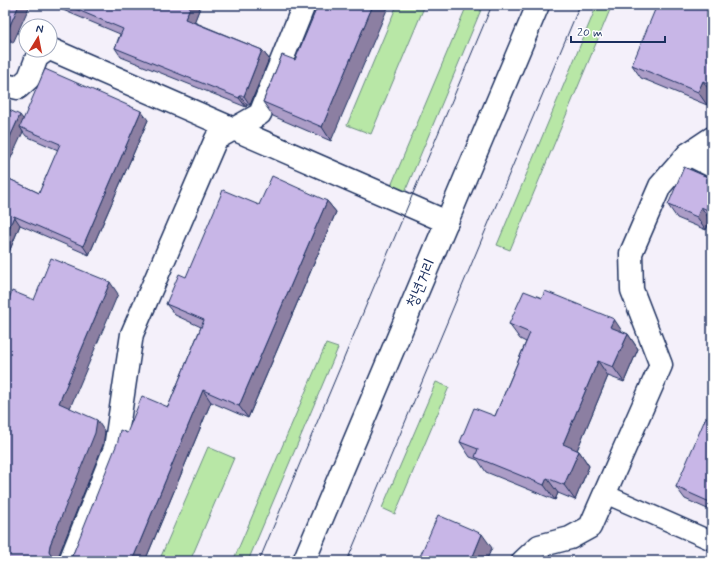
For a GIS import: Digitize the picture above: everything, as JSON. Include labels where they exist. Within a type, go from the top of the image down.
[{"type":"street","points":[[70,561],[115,448],[132,334],[216,139],[260,114],[304,5]]},
{"type":"street","name":"청년거리","points":[[304,561],[538,5]]},
{"type":"street","points":[[58,53],[447,222]]},
{"type":"street","points":[[5,86],[18,88],[29,78],[37,58]]},
{"type":"street","points":[[522,561],[539,546],[570,538],[590,528],[661,365],[632,290],[631,253],[660,186],[688,154],[712,138]]},
{"type":"street","points":[[688,154],[712,166]]},
{"type":"lane","points":[[605,494],[712,541]]},
{"type":"green space","points":[[397,5],[425,5],[371,134],[347,125]]},
{"type":"green space","points":[[467,5],[483,5],[402,199],[388,193]]},
{"type":"green space","points":[[597,5],[612,5],[510,250],[497,245]]},
{"type":"green space","points":[[326,344],[338,348],[248,561],[233,561]]},
{"type":"green space","points":[[436,382],[449,387],[395,514],[382,508]]},
{"type":"green space","points":[[208,447],[234,458],[190,561],[159,561]]},
{"type":"building","points":[[5,5],[19,5],[6,34],[5,33]]},
{"type":"building","points":[[66,5],[191,5],[185,19],[262,50],[244,96],[240,96],[239,98],[115,48],[123,29]]},
{"type":"building","points":[[318,5],[373,5],[322,127],[263,102],[282,55],[295,60]]},
{"type":"building","points":[[657,5],[712,5],[712,82],[710,81],[709,84],[703,81],[698,92],[632,65]]},
{"type":"building","points":[[45,69],[141,111],[83,246],[14,216],[5,238],[5,177],[39,193],[60,144],[20,127]]},
{"type":"building","points":[[5,108],[20,115],[5,148]]},
{"type":"building","points":[[684,167],[712,179],[712,212],[701,207],[697,217],[668,205]]},
{"type":"building","points":[[272,176],[327,201],[239,406],[203,390],[132,561],[65,561],[70,559],[73,554],[118,441],[120,430],[127,433],[142,396],[168,407],[204,320],[166,304],[179,274],[186,277],[223,190],[259,205]]},
{"type":"building","points":[[51,258],[110,282],[59,403],[97,420],[95,433],[50,545],[49,551],[52,557],[59,561],[5,561],[5,309],[12,291],[34,300]]},
{"type":"building","points":[[524,291],[542,298],[545,291],[614,319],[610,327],[628,334],[613,367],[598,361],[563,444],[579,451],[564,485],[547,478],[544,485],[475,457],[478,449],[460,442],[474,408],[495,416],[530,333],[509,324]]},
{"type":"building","points":[[706,417],[712,420],[712,503],[676,487]]},
{"type":"building","points":[[438,515],[482,534],[471,561],[418,561]]},
{"type":"tram line","points":[[259,561],[492,5]]},
{"type":"tram line","points":[[347,561],[580,5]]}]
